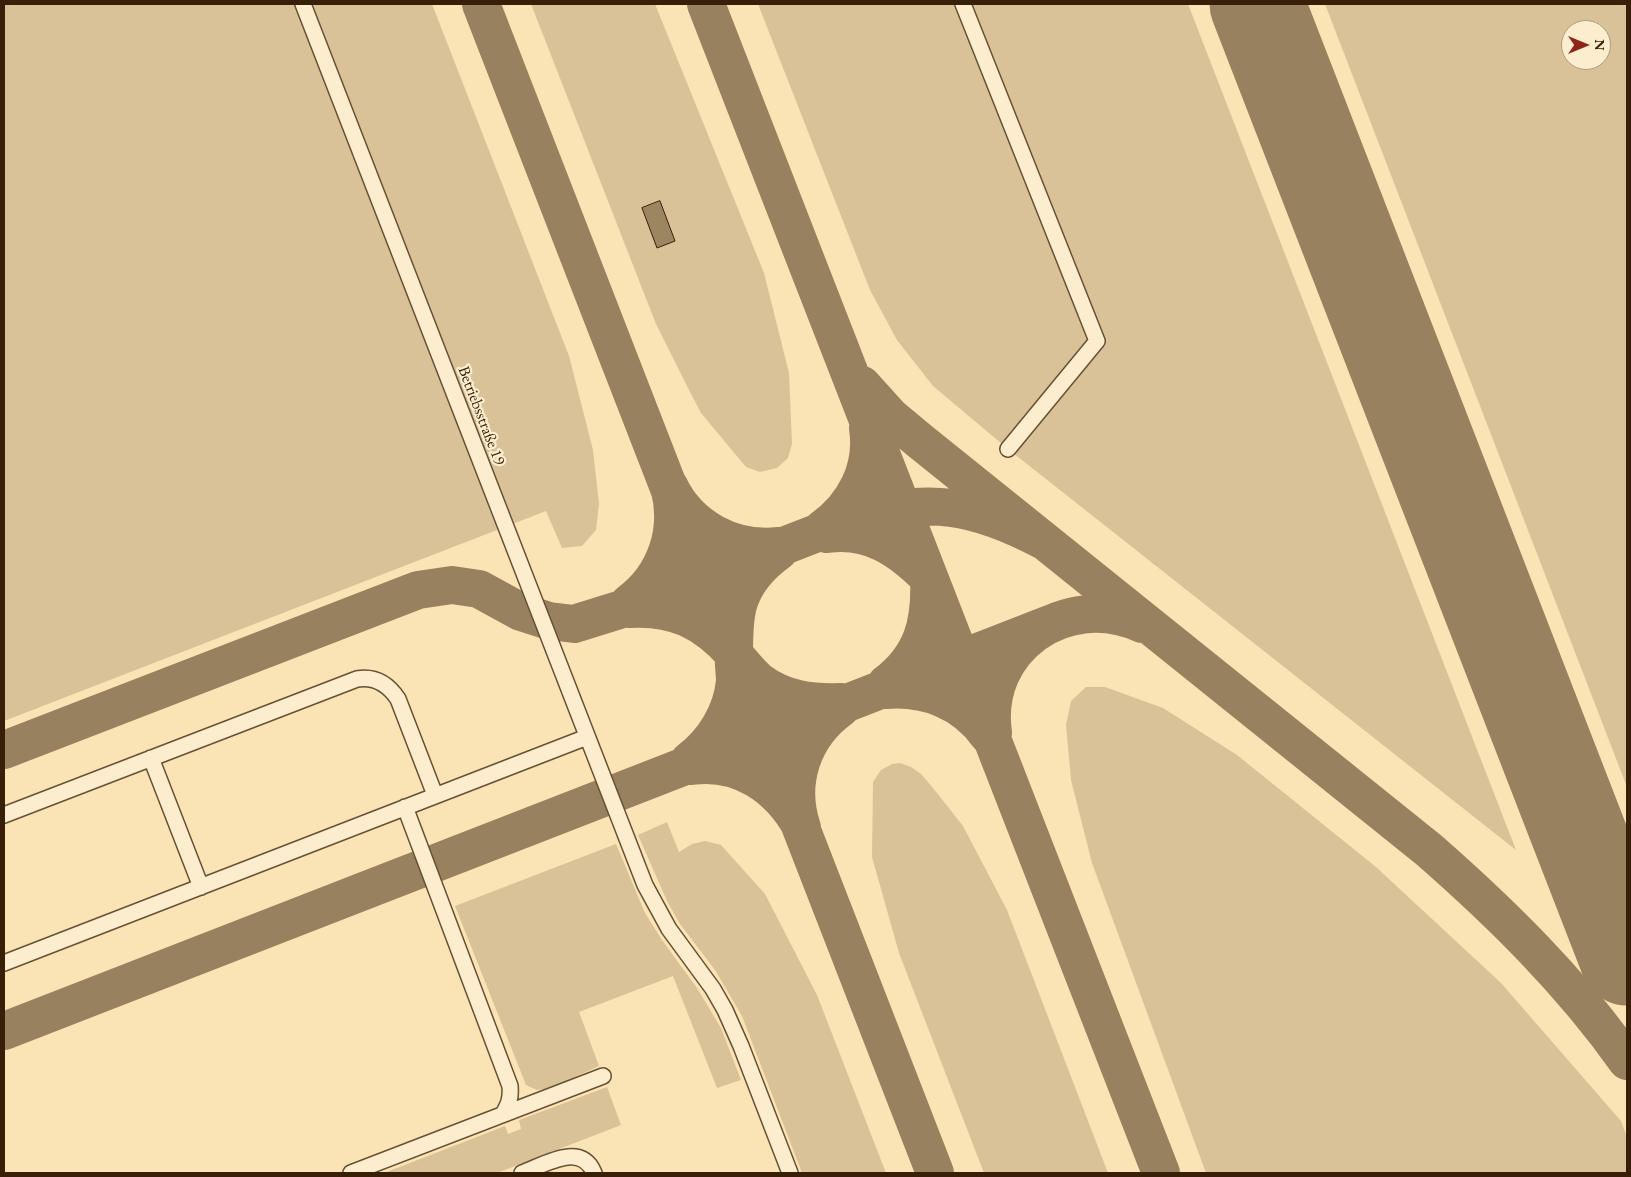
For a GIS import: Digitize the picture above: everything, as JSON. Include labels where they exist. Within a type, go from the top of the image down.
[{"type":"lane","name":"Betriebsstraße 19","points":[[303,4],[646,885],[669,929],[713,989],[725,1010],[741,1046],[790,1173]]},
{"type":"lane","points":[[963,4],[1097,341],[1008,449]]},
{"type":"lane","points":[[4,815],[366,677],[385,684],[398,699],[435,795]]},
{"type":"lane","points":[[4,963],[587,737]]},
{"type":"lane","points":[[151,758],[200,887]]},
{"type":"lane","points":[[404,807],[510,1086],[510,1103],[503,1114]]},
{"type":"lane","points":[[351,1173],[603,1076]]},
{"type":"lane","points":[[522,1173],[566,1156],[580,1157],[592,1167],[594,1173]]},
{"type":"shaded area","points":[[4,4],[432,4],[569,356],[593,450],[599,504],[596,530],[582,546],[562,548],[546,511],[4,721]]},
{"type":"shaded area","points":[[531,4],[655,4],[764,273],[789,373],[792,444],[788,458],[777,468],[760,472],[746,467],[701,413],[656,324]]},
{"type":"shaded area","points":[[758,4],[1188,4],[1516,850],[1008,449],[933,386],[897,340],[870,290]]},
{"type":"shaded area","points":[[1325,4],[1627,4],[1627,787]]},
{"type":"shaded area","points":[[1086,687],[1105,687],[1163,708],[1237,755],[1376,867],[1501,983],[1621,1121],[1627,1137],[1627,1173],[1206,1173],[1092,863],[1071,780],[1066,725],[1071,701]]},
{"type":"shaded area","points":[[900,763],[911,767],[921,774],[963,826],[1007,910],[1108,1173],[984,1173],[899,953],[872,857],[873,782],[881,770],[892,764]]},
{"type":"shaded area","points":[[667,822],[679,852],[692,844],[705,841],[721,845],[765,894],[817,995],[886,1173],[802,1173],[742,1016],[715,970],[680,924],[667,901],[638,835]]},
{"type":"shaded area","points":[[616,844],[645,913],[697,988],[721,1028],[741,1080],[717,1088],[673,976],[579,1012],[599,1066],[551,1088],[537,1090],[526,1085],[455,906]]},
{"type":"shaded area","points":[[607,1087],[621,1125],[497,1173],[384,1173],[505,1126],[508,1134],[521,1129],[519,1120]]},
{"type":"building","points":[[660,201],[675,241],[657,248],[642,208]]},
{"type":"taxiway","points":[[481,4],[935,1173]]},
{"type":"taxiway","points":[[706,4],[1161,1173]]},
{"type":"taxiway","points":[[862,385],[890,416],[920,441],[1429,850],[1509,924],[1559,976],[1627,1061]]},
{"type":"taxiway","points":[[822,529],[844,509],[860,485],[868,457],[868,428]]},
{"type":"taxiway","points":[[629,603],[653,580],[667,551],[673,519],[669,486],[688,514],[714,534],[745,545],[779,546]]},
{"type":"taxiway","points":[[4,750],[418,590],[452,585],[479,589],[521,612],[549,621],[574,624],[619,610],[853,519],[880,512],[928,506],[951,508],[996,519],[1044,541]]},
{"type":"taxiway","points":[[827,534],[857,534],[883,543],[907,558],[929,578],[928,609],[922,637],[909,662],[886,684]]},
{"type":"taxiway","points":[[689,761],[714,736],[730,704],[735,681],[735,622],[744,589],[754,575],[779,551]]},
{"type":"taxiway","points":[[629,609],[660,610],[674,613],[699,624],[723,642],[756,679],[779,693],[809,701],[841,702]]},
{"type":"taxiway","points":[[993,733],[993,702],[1001,675],[1015,652],[1034,634],[1058,621],[1085,614],[1113,615],[1142,624]]},
{"type":"taxiway","points":[[4,1031],[1050,624]]},
{"type":"taxiway","points":[[886,690],[915,691],[943,699],[968,713],[988,735]]},
{"type":"taxiway","points":[[691,766],[709,765],[725,767],[741,771],[756,779],[782,800],[802,828],[796,794],[801,762],[816,732],[841,708]]},
{"type":"runway","points":[[1257,4],[1627,958]]}]
